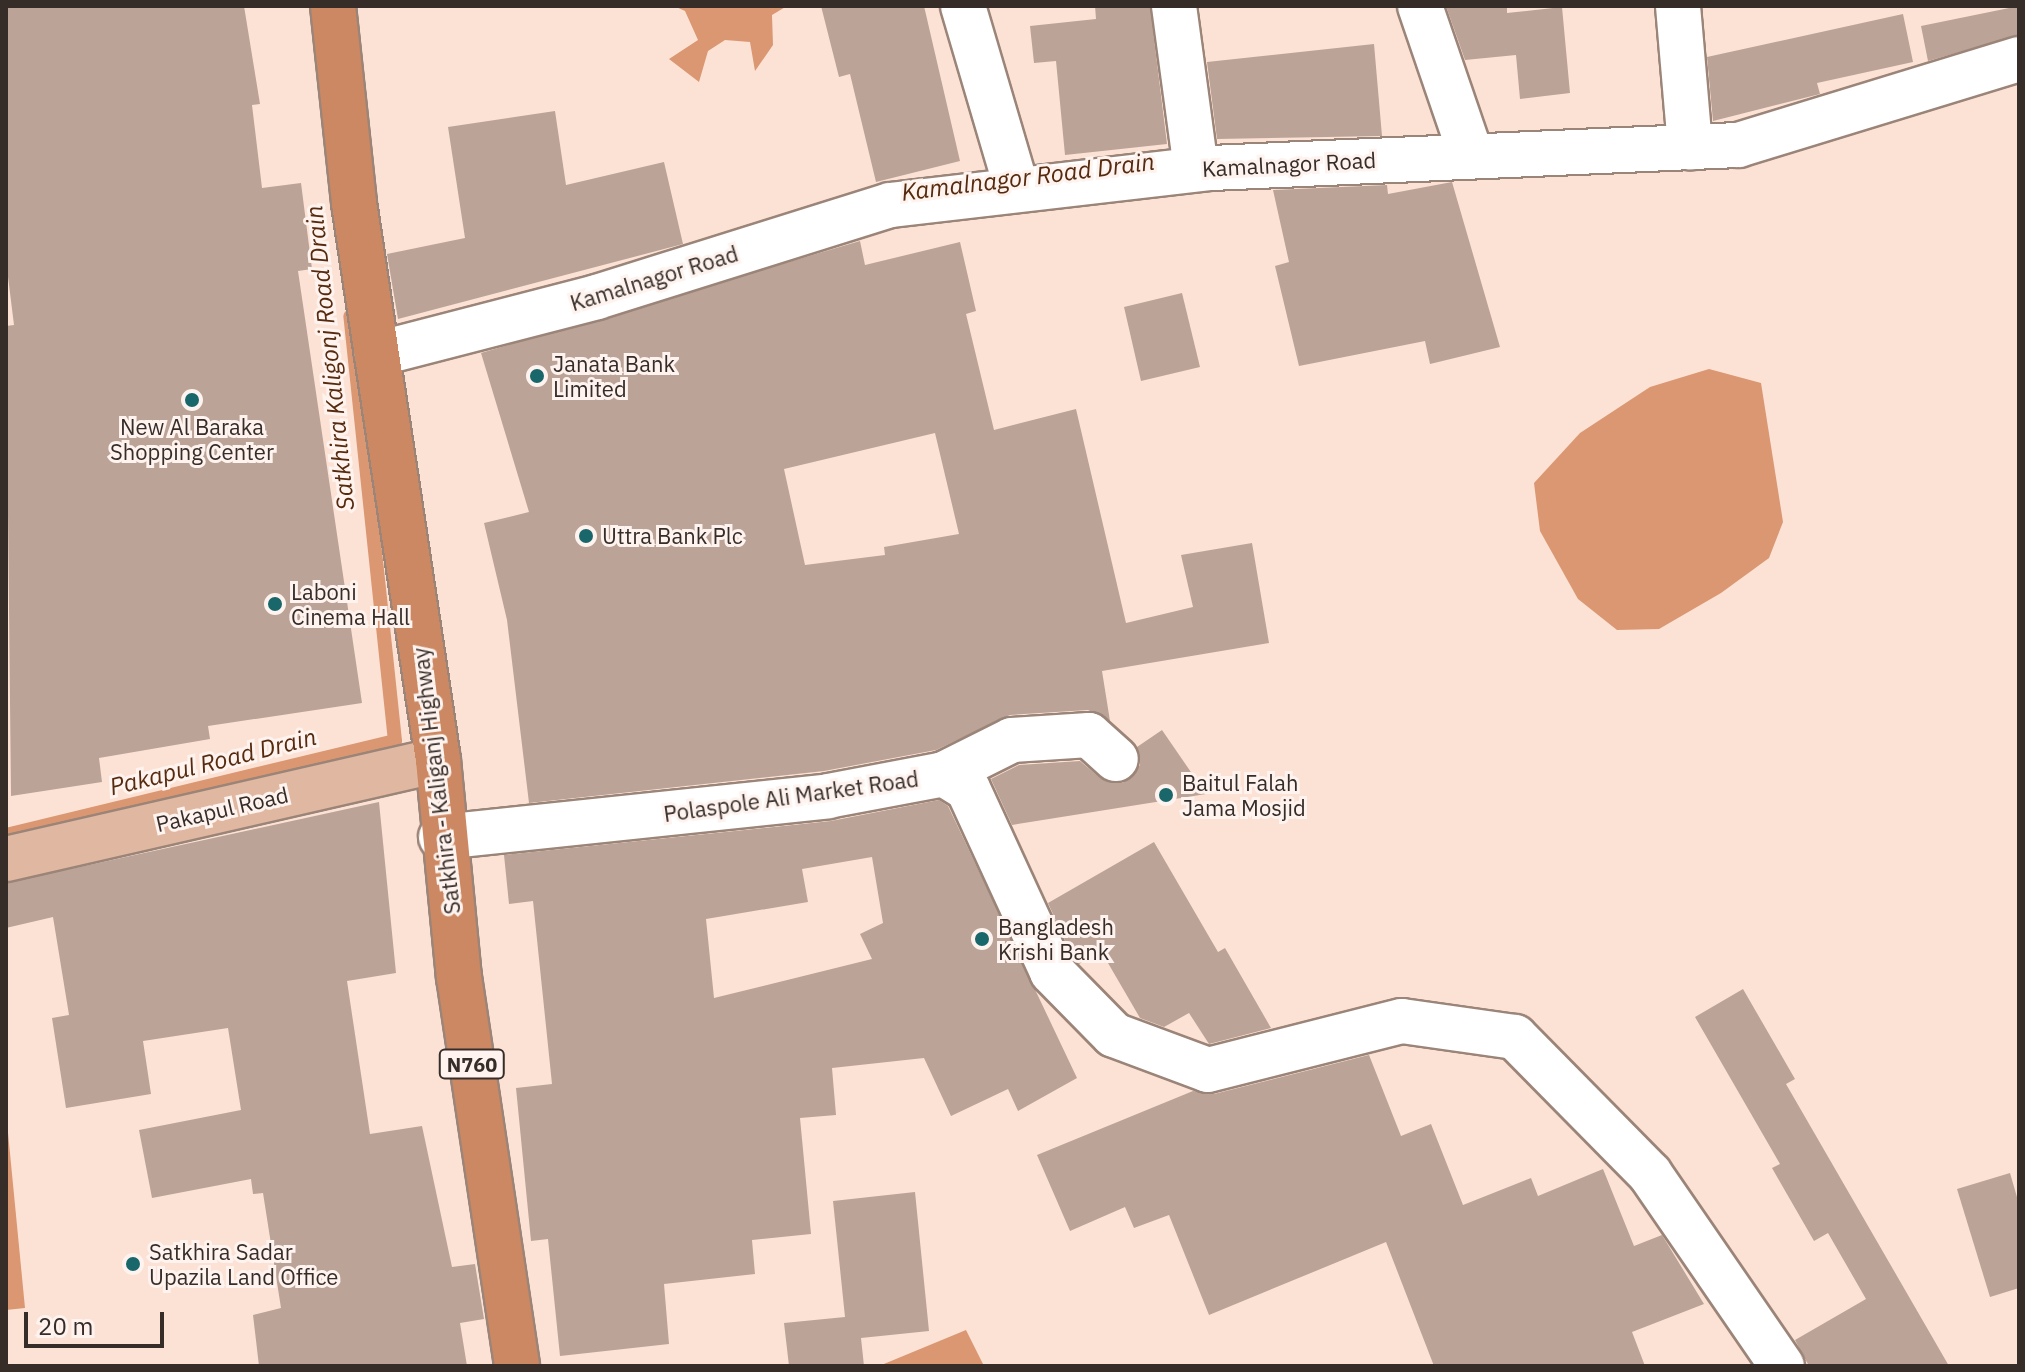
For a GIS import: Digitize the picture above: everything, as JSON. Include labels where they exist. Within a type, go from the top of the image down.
[{"type":"highway","name":"Satkhira - Kaliganj Highway","points":[[333,6],[377,354],[438,760],[441,837],[517,1366]]},
{"type":"main road","name":"Pakapul Road","points":[[6,859],[438,760]]},
{"type":"street","points":[[963,6],[1017,189]]},
{"type":"street","points":[[1174,6],[1196,169]]},
{"type":"street","points":[[1420,6],[1471,155]]},
{"type":"street","points":[[1678,6],[1690,147]]},
{"type":"street","name":"Kamalnagor Road","points":[[377,354],[597,297],[890,205],[1196,169],[1738,145],[2019,59]]},
{"type":"street","points":[[944,774],[1012,740],[1089,735],[1116,759]]},
{"type":"street","name":"Polaspole Ali Market Road","points":[[441,837],[828,796],[944,774],[968,789],[1052,972],[1114,1035],[1208,1070],[1402,1021],[1515,1037],[1650,1174],[1782,1366]]},
{"type":"shaded area","points":[[674,6],[787,6],[772,15],[773,45],[755,71],[750,42],[725,40],[708,51],[699,82],[669,59],[698,40],[685,11]]},
{"type":"shaded area","points":[[1709,369],[1761,383],[1783,522],[1769,558],[1721,593],[1659,629],[1617,630],[1578,599],[1540,531],[1534,483],[1580,433],[1650,387]]},
{"type":"shaded area","points":[[6,1112],[25,1308],[6,1310]]},
{"type":"shaded area","points":[[966,1330],[984,1366],[879,1366]]},
{"type":"building","points":[[6,6],[244,6],[260,104],[252,105],[262,188],[301,183],[312,269],[298,271],[362,703],[208,726],[210,739],[99,758],[102,782],[11,796],[6,326],[14,325],[6,261]]},
{"type":"building","points":[[821,6],[924,6],[960,161],[876,182],[850,74],[839,77]]},
{"type":"building","points":[[1095,6],[1150,6],[1167,144],[1065,155],[1056,61],[1034,63],[1030,26],[1096,19]]},
{"type":"building","points":[[1446,6],[1507,6],[1507,13],[1562,7],[1570,93],[1520,99],[1516,55],[1465,60]]},
{"type":"building","points":[[2019,6],[2019,35],[1928,61],[1921,26]]},
{"type":"building","points":[[1903,14],[1913,62],[1817,83],[1820,94],[1713,121],[1707,57]]},
{"type":"building","points":[[1374,44],[1382,136],[1217,139],[1207,62]]},
{"type":"building","points":[[555,111],[566,185],[664,162],[683,244],[398,319],[387,254],[465,238],[448,127]]},
{"type":"building","points":[[1452,182],[1500,347],[1430,364],[1425,341],[1299,366],[1275,266],[1289,262],[1273,190],[1387,185],[1388,194]]},
{"type":"building","points":[[860,241],[865,265],[960,242],[976,311],[966,314],[994,430],[1076,409],[1126,623],[1193,607],[1181,555],[1252,543],[1269,643],[1102,671],[1110,721],[1088,710],[1010,715],[936,750],[824,771],[529,803],[507,620],[484,523],[529,512],[481,353]],"holes":[[[935,433],[959,534],[884,547],[885,555],[805,565],[784,469]]]},
{"type":"building","points":[[1182,293],[1200,367],[1141,381],[1124,307]]},
{"type":"building","points":[[1162,730],[1206,794],[1012,825],[991,779],[1019,765],[1080,761],[1100,778],[1123,783],[1140,765],[1137,747]]},
{"type":"building","points":[[939,800],[948,806],[1077,1078],[1018,1111],[1008,1089],[951,1116],[924,1058],[832,1068],[836,1115],[800,1118],[811,1234],[752,1240],[755,1274],[664,1284],[669,1344],[560,1356],[548,1239],[531,1241],[516,1088],[552,1084],[533,901],[509,904],[504,855],[831,821]],"holes":[[[872,857],[883,923],[860,934],[872,959],[714,998],[706,919],[808,902],[802,869]]]},
{"type":"building","points":[[379,802],[396,973],[347,981],[370,1134],[422,1126],[452,1267],[475,1264],[484,1319],[460,1323],[467,1366],[259,1366],[253,1315],[281,1308],[263,1193],[253,1194],[251,1179],[152,1198],[139,1130],[241,1110],[228,1028],[143,1041],[151,1094],[66,1108],[52,1018],[69,1015],[53,917],[6,928],[6,883]]},
{"type":"building","points":[[1154,842],[1218,952],[1225,948],[1271,1028],[1209,1044],[1189,1013],[1164,1027],[1140,1018],[1101,951],[1079,964],[1073,958],[1048,903]]},
{"type":"building","points":[[1743,989],[1795,1079],[1786,1084],[1949,1366],[1809,1366],[1795,1340],[1866,1299],[1828,1233],[1814,1241],[1772,1168],[1780,1164],[1695,1017]]},
{"type":"building","points":[[1369,1055],[1401,1136],[1431,1124],[1463,1205],[1531,1178],[1538,1196],[1603,1169],[1634,1246],[1662,1235],[1704,1304],[1632,1332],[1645,1366],[1434,1366],[1386,1242],[1209,1315],[1169,1215],[1134,1228],[1125,1207],[1070,1231],[1037,1155],[1193,1091],[1214,1094]]},
{"type":"building","points":[[2010,1173],[2019,1204],[2019,1288],[1990,1297],[1957,1189]]},
{"type":"building","points":[[915,1192],[929,1331],[861,1338],[864,1366],[789,1366],[784,1323],[845,1317],[833,1201]]},
{"type":"waterway","name":"Pakapul Road Drain","points":[[6,835],[395,741],[350,316]]},
{"type":"place","name":"Janata Bank Limited","points":[[537,376]]},
{"type":"place","name":"New Al Baraka Shopping Center","points":[[192,400]]},
{"type":"place","name":"Uttra Bank Plc","points":[[586,536]]},
{"type":"place","name":"Laboni Cinema Hall","points":[[275,604]]},
{"type":"place","name":"Baitul Falah Jama Mosjid","points":[[1166,795]]},
{"type":"place","name":"Bangladesh Krishi Bank","points":[[982,939]]},
{"type":"place","name":"Satkhira Sadar Upazila Land Office","points":[[133,1264]]},
{"type":"water label","name":"Kamalnagor Road Drain","points":[[1028,177]]},
{"type":"water label","name":"Satkhira Kaligonj Road Drain","points":[[330,358]]}]
